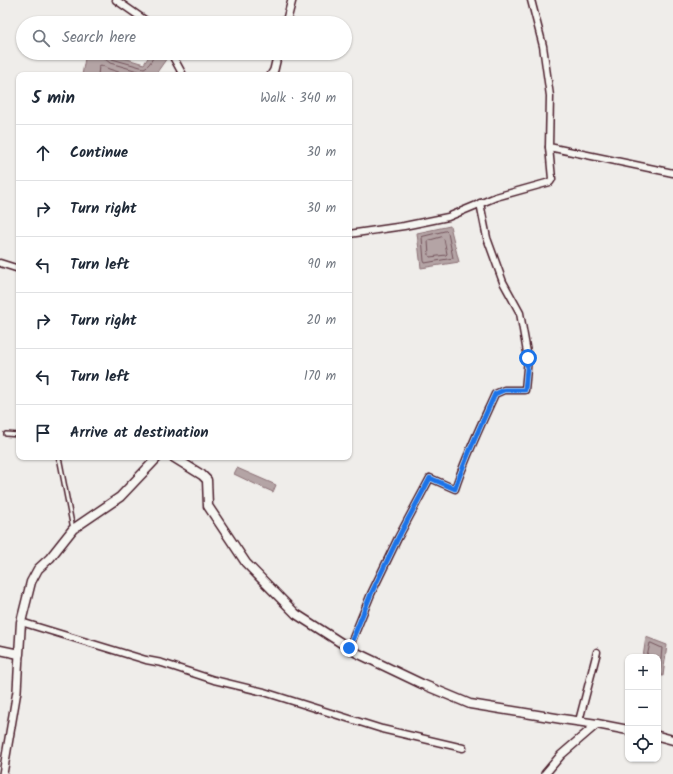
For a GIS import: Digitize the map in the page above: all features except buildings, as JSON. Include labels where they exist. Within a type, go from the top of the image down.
[{"type":"main road","points":[[0,650],[19,654],[21,622],[31,582],[38,569],[50,558],[73,529],[120,497],[155,460]]},
{"type":"main road","points":[[178,460],[206,478],[208,506],[246,563],[296,614],[357,654],[470,704],[625,729]]},
{"type":"main road","points":[[661,737],[673,740]]},
{"type":"street","points":[[116,0],[139,16]]},
{"type":"street","points":[[288,16],[292,0]]},
{"type":"street","points":[[352,234],[404,226],[448,217],[496,196],[550,182],[552,179],[549,147],[550,96],[543,46],[531,0]]},
{"type":"street","points":[[174,60],[180,72]]},
{"type":"street","points":[[273,72],[276,60]]},
{"type":"street","points":[[549,147],[673,172]]},
{"type":"street","points":[[349,648],[371,594],[398,538],[430,478],[455,489],[461,470],[495,394],[504,390],[525,390],[528,358],[520,313],[503,282],[487,238],[480,204]]},
{"type":"street","points":[[0,264],[16,268]]},
{"type":"street","points":[[21,622],[146,660],[162,663],[214,680],[264,692],[382,728],[463,748]]},
{"type":"street","points":[[579,721],[597,652]]},
{"type":"street","points":[[2,774],[17,691],[19,654]]},
{"type":"street","points":[[545,774],[561,756],[597,724]]},
{"type":"lane","points":[[6,434],[16,435]]},
{"type":"lane","points":[[59,460],[73,529]]},
{"type":"water","points":[[85,60],[131,60],[144,64],[147,60],[166,60],[157,72],[83,72]]},
{"type":"water","points":[[450,226],[459,262],[421,268],[417,233]]},
{"type":"water","points":[[237,468],[276,485],[273,492],[234,474]]},
{"type":"water","points":[[646,637],[667,645],[663,676],[661,676],[661,654],[643,654]]},
{"type":"route","points":[[349,648],[371,594],[398,538],[430,478],[455,489],[461,470],[495,394],[504,390],[525,390],[528,358]]}]
